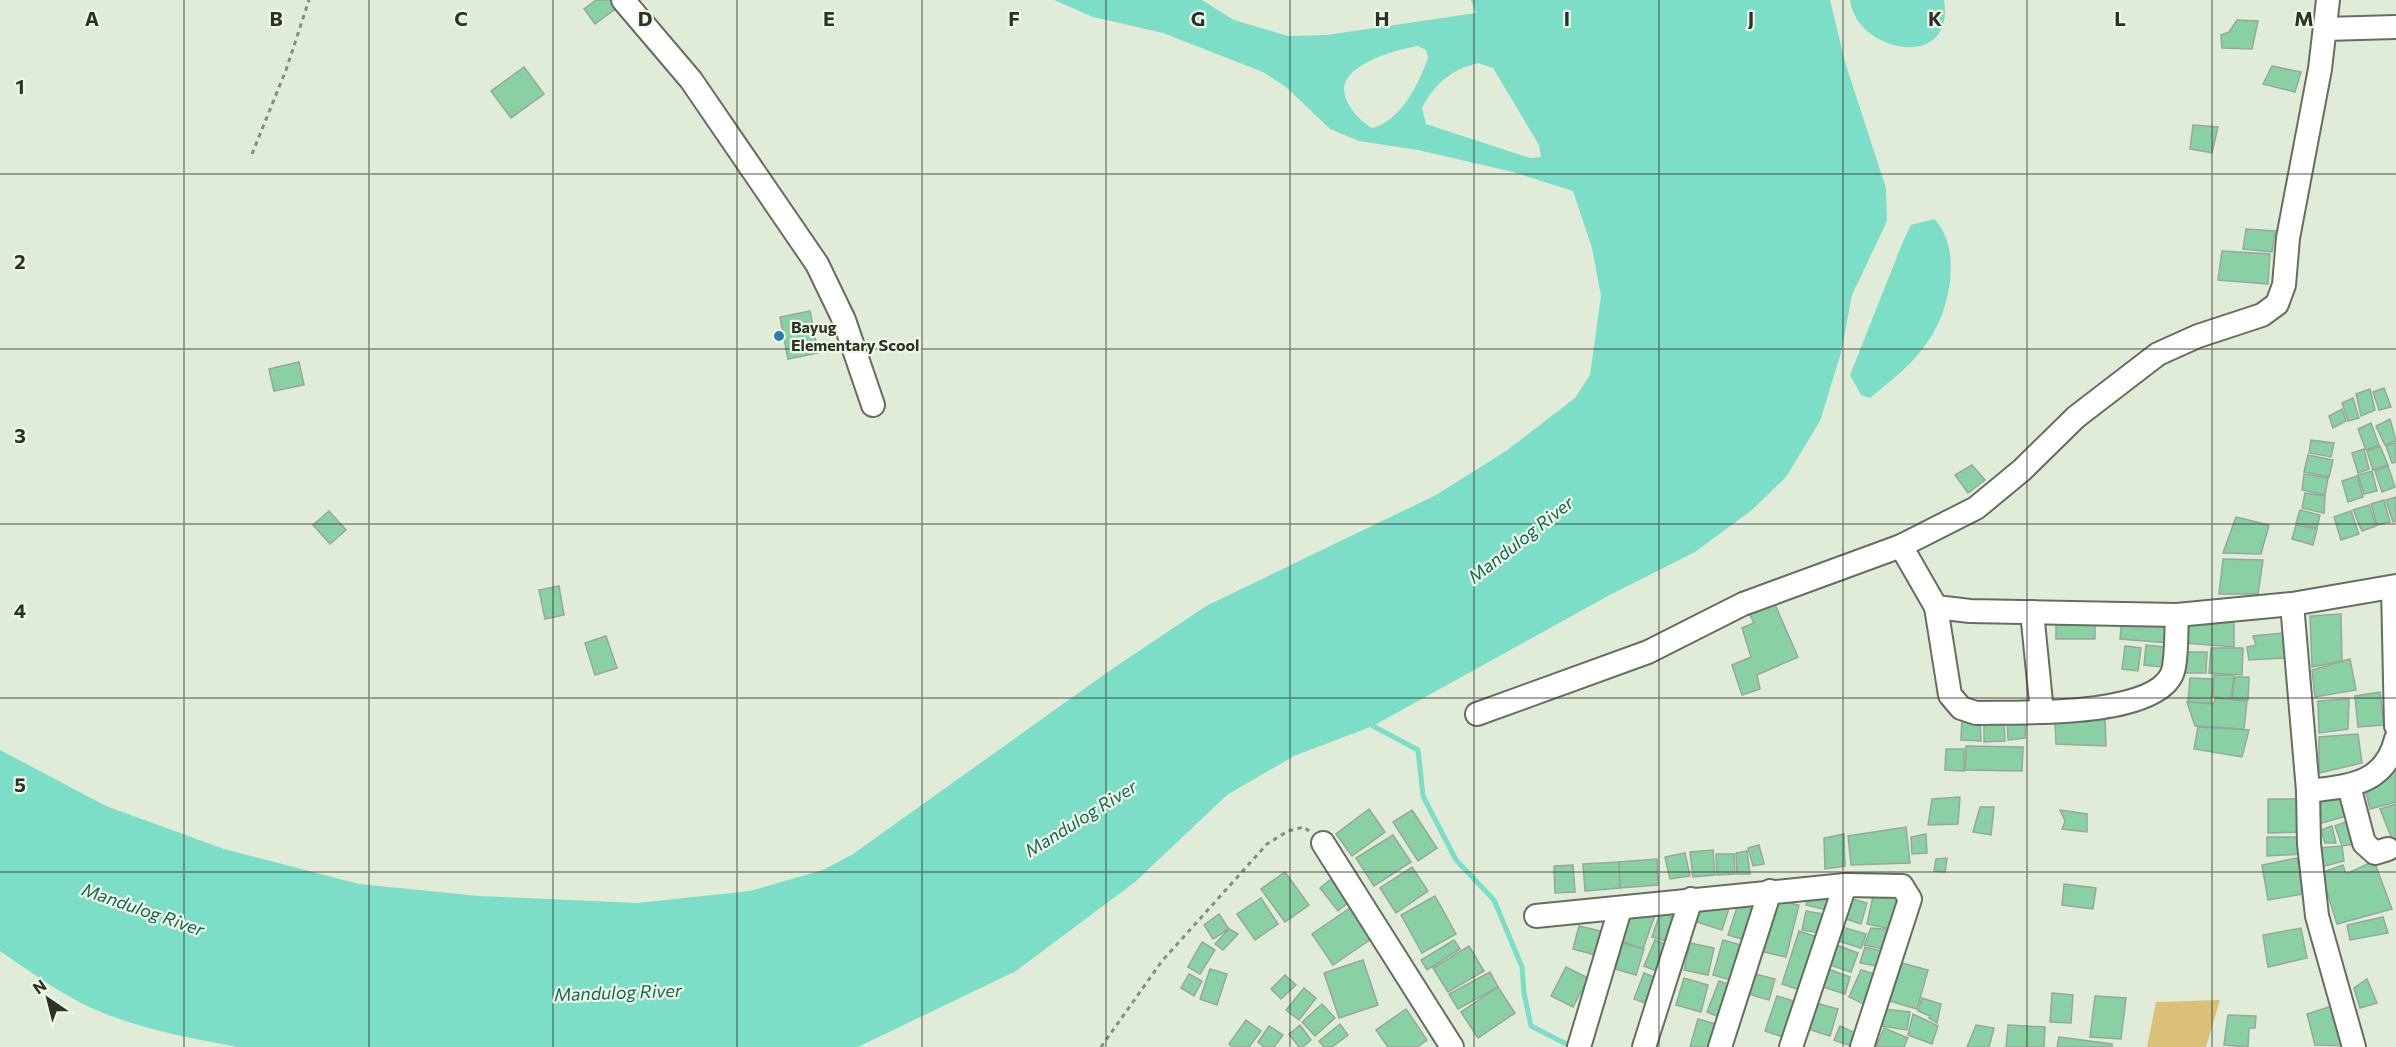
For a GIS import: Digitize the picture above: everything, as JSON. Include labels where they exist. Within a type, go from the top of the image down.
[{"type":"street","points":[[624,0],[691,80],[817,264],[844,320],[873,405]]},
{"type":"street","points":[[1477,714],[1648,652],[1743,604],[1900,546],[1976,508],[2022,470],[2076,417],[2158,354],[2198,336],[2262,315],[2277,304],[2284,285],[2288,238],[2325,29],[2328,0]]},
{"type":"street","points":[[2325,29],[2396,27]]},
{"type":"street","points":[[1900,546],[1936,607],[1946,681],[1950,694],[1961,708],[1976,713],[2042,712],[2108,707],[2142,699],[2160,689],[2172,674],[2177,615]]},
{"type":"street","points":[[1936,607],[2032,612],[2177,615],[2292,604],[2395,586],[2396,726]]},
{"type":"street","points":[[2292,604],[2308,791],[2308,844],[2317,916],[2354,1047]]},
{"type":"street","points":[[2032,612],[2042,712]]},
{"type":"street","points":[[2308,791],[2349,786],[2378,773],[2392,757],[2396,739]]},
{"type":"street","points":[[2349,786],[2364,843],[2375,853],[2388,849]]},
{"type":"street","points":[[1323,843],[1452,1047]]},
{"type":"street","points":[[1791,1047],[1845,885]]},
{"type":"street","points":[[1536,916],[1620,909],[1770,891],[1845,885],[1902,886],[1910,899],[1862,1047]]},
{"type":"street","points":[[1720,1047],[1770,891]]},
{"type":"street","points":[[1644,1047],[1691,899]]},
{"type":"street","points":[[1580,1042],[1620,909]]},
{"type":"path","points":[[252,154],[286,70],[309,0]]},
{"type":"path","points":[[1101,1047],[1162,961],[1267,844],[1288,831],[1304,826],[1323,843]]},
{"type":"shaded area","points":[[2220,1000],[2206,1047],[2147,1047],[2156,1002]]},
{"type":"water","name":"Mandulog River","points":[[1054,0],[1202,0],[1234,20],[1288,36],[1327,35],[1476,13],[1471,0],[1830,0],[1845,62],[1886,188],[1887,221],[1852,295],[1841,353],[1820,421],[1786,477],[1752,510],[1695,552],[1606,597],[1373,726],[1294,756],[1227,795],[1135,882],[1016,971],[858,1047],[237,1047],[152,1029],[103,1013],[63,993],[0,951],[0,750],[106,806],[224,849],[359,884],[479,896],[637,903],[750,891],[823,870],[853,854],[1112,669],[1206,606],[1436,495],[1506,451],[1575,398],[1590,375],[1601,296],[1592,248],[1573,191],[1513,172],[1418,150],[1359,141],[1330,129],[1286,87],[1263,72],[1163,33],[1093,17]],"holes":[[[1418,46],[1426,50],[1428,58],[1414,90],[1400,110],[1382,124],[1372,128],[1364,123],[1347,101],[1344,89],[1348,79],[1367,62]],[[1478,63],[1493,68],[1539,145],[1541,157],[1530,158],[1426,124],[1422,108],[1432,91],[1460,69]]]},
{"type":"water","points":[[1850,0],[1944,0],[1944,23],[1935,38],[1921,46],[1904,47],[1886,42],[1869,32],[1856,18]]},
{"type":"water","points":[[1934,219],[1943,231],[1951,262],[1943,312],[1929,340],[1910,364],[1870,398],[1861,395],[1850,375],[1904,239],[1911,225]]},
{"type":"building","points":[[596,0],[619,0],[622,4],[595,24],[584,9]]},
{"type":"building","points":[[2237,20],[2258,21],[2252,49],[2222,48],[2221,35],[2229,32]]},
{"type":"building","points":[[2272,66],[2301,72],[2295,92],[2263,84]]},
{"type":"building","points":[[524,67],[544,94],[511,118],[491,91]]},
{"type":"building","points":[[2193,125],[2218,127],[2212,153],[2190,149]]},
{"type":"building","points":[[2246,229],[2275,231],[2272,252],[2243,249]]},
{"type":"building","points":[[2222,251],[2270,254],[2268,284],[2218,280]]},
{"type":"building","points":[[810,311],[818,353],[788,359],[780,317]]},
{"type":"building","points":[[299,362],[304,385],[274,391],[269,369]]},
{"type":"building","points":[[2384,388],[2391,407],[2379,410],[2373,392]]},
{"type":"building","points":[[2370,389],[2375,410],[2361,416],[2356,394]]},
{"type":"building","points":[[2353,398],[2359,418],[2348,421],[2342,403]]},
{"type":"building","points":[[2342,409],[2346,421],[2333,428],[2329,416]]},
{"type":"building","points":[[2390,419],[2396,441],[2385,445],[2376,426]]},
{"type":"building","points":[[2371,423],[2379,445],[2366,450],[2358,429]]},
{"type":"building","points":[[2311,440],[2334,443],[2331,457],[2309,453]]},
{"type":"building","points":[[2396,443],[2396,462],[2392,463],[2386,446]]},
{"type":"building","points":[[2380,446],[2388,465],[2373,470],[2367,451]]},
{"type":"building","points":[[2364,449],[2369,469],[2358,473],[2352,453]]},
{"type":"building","points":[[2308,455],[2333,460],[2329,477],[2304,472]]},
{"type":"building","points":[[1972,465],[1985,480],[1968,493],[1955,475]]},
{"type":"building","points":[[2388,466],[2395,487],[2382,492],[2375,471]]},
{"type":"building","points":[[2372,471],[2377,491],[2364,494],[2358,475]]},
{"type":"building","points":[[2304,474],[2328,478],[2325,495],[2302,490]]},
{"type":"building","points":[[2357,476],[2363,497],[2348,502],[2342,481]]},
{"type":"building","points":[[2305,493],[2325,496],[2324,513],[2302,508]]},
{"type":"building","points":[[2396,497],[2396,521],[2393,522],[2386,500]]},
{"type":"building","points":[[2384,500],[2390,522],[2377,525],[2371,504]]},
{"type":"building","points":[[2369,505],[2376,526],[2362,531],[2353,510]]},
{"type":"building","points":[[2300,510],[2320,515],[2317,528],[2296,523]]},
{"type":"building","points":[[329,511],[346,530],[330,544],[313,525]]},
{"type":"building","points":[[2351,511],[2359,534],[2341,540],[2334,517]]},
{"type":"building","points":[[2236,517],[2269,525],[2261,554],[2223,553]]},
{"type":"building","points":[[2296,525],[2317,529],[2313,545],[2292,539]]},
{"type":"building","points":[[2223,559],[2263,560],[2258,594],[2219,594]]},
{"type":"building","points":[[559,586],[564,615],[545,619],[539,590]]},
{"type":"building","points":[[1770,593],[1798,657],[1757,675],[1760,689],[1742,695],[1732,665],[1751,657],[1742,628],[1754,623],[1744,604]]},
{"type":"building","points":[[2341,614],[2342,661],[2312,667],[2310,616]]},
{"type":"building","points":[[2095,615],[2095,639],[2056,639],[2056,616]]},
{"type":"building","points":[[2122,616],[2170,620],[2168,643],[2120,639]]},
{"type":"building","points":[[2191,618],[2234,621],[2234,647],[2185,643]]},
{"type":"building","points":[[2283,633],[2285,658],[2249,660],[2247,647],[2256,645],[2253,636]]},
{"type":"building","points":[[606,636],[617,668],[595,675],[585,643]]},
{"type":"building","points":[[2146,645],[2173,648],[2171,668],[2144,665]]},
{"type":"building","points":[[2125,646],[2141,648],[2138,671],[2122,669]]},
{"type":"building","points":[[2211,648],[2243,648],[2242,675],[2209,673]]},
{"type":"building","points":[[2185,652],[2207,652],[2206,673],[2185,673]]},
{"type":"building","points":[[2350,659],[2356,690],[2315,697],[2312,670]]},
{"type":"building","points":[[2214,675],[2234,675],[2231,699],[2213,697]]},
{"type":"building","points":[[2235,677],[2249,677],[2248,700],[2232,699]]},
{"type":"building","points":[[2190,678],[2213,679],[2211,703],[2188,702]]},
{"type":"building","points":[[2380,692],[2384,725],[2358,727],[2355,696]]},
{"type":"building","points":[[2216,698],[2247,701],[2244,729],[2195,726],[2187,702],[2213,704]]},
{"type":"building","points":[[2349,699],[2348,729],[2319,733],[2318,701]]},
{"type":"building","points":[[2026,714],[2025,738],[2008,740],[2007,715]]},
{"type":"building","points":[[1962,716],[1980,718],[1981,741],[1961,740]]},
{"type":"building","points":[[2105,716],[2106,746],[2056,744],[2055,720]]},
{"type":"building","points":[[2004,719],[2005,741],[1984,742],[1984,720]]},
{"type":"building","points":[[2198,727],[2249,730],[2242,757],[2194,749]]},
{"type":"building","points":[[2358,734],[2362,763],[2319,773],[2319,737]]},
{"type":"building","points":[[1966,746],[2023,747],[2022,771],[1965,770]]},
{"type":"building","points":[[1946,749],[1964,749],[1964,771],[1945,770]]},
{"type":"building","points":[[2396,766],[2396,802],[2370,809],[2363,780]]},
{"type":"building","points":[[2343,787],[2354,814],[2311,826],[2309,798]]},
{"type":"building","points":[[1960,797],[1958,824],[1928,825],[1932,799]]},
{"type":"building","points":[[2268,799],[2305,799],[2305,832],[2268,833]]},
{"type":"building","points":[[2396,804],[2396,838],[2392,839],[2380,809]]},
{"type":"building","points":[[1980,807],[1994,807],[1991,835],[1973,832]]},
{"type":"building","points":[[1369,809],[1385,832],[1352,856],[1336,834]]},
{"type":"building","points":[[1412,810],[1437,848],[1418,861],[1393,822]]},
{"type":"building","points":[[2060,810],[2087,814],[2087,832],[2062,829],[2065,821]]},
{"type":"building","points":[[2353,819],[2361,843],[2342,846],[2335,826]]},
{"type":"building","points":[[2332,826],[2336,843],[2325,843],[2321,830]]},
{"type":"building","points":[[1906,827],[1910,863],[1851,865],[1848,836]]},
{"type":"building","points":[[1844,834],[1845,866],[1825,869],[1824,838]]},
{"type":"building","points":[[1926,834],[1927,853],[1912,854],[1911,837]]},
{"type":"building","points":[[1393,835],[1411,862],[1374,886],[1356,858]]},
{"type":"building","points":[[2267,837],[2299,837],[2301,854],[2267,856]]},
{"type":"building","points":[[1759,845],[1764,864],[1753,866],[1748,848]]},
{"type":"building","points":[[2342,846],[2344,861],[2321,867],[2318,848]]},
{"type":"building","points":[[1713,850],[1715,875],[1693,877],[1690,852]]},
{"type":"building","points":[[1747,851],[1750,874],[1737,874],[1736,853]]},
{"type":"building","points":[[1685,853],[1690,876],[1670,879],[1665,857]]},
{"type":"building","points":[[1716,854],[1734,854],[1735,874],[1717,875]]},
{"type":"building","points":[[1947,858],[1945,872],[1934,871],[1936,859]]},
{"type":"building","points":[[2297,858],[2303,894],[2268,900],[2262,865]]},
{"type":"building","points":[[1657,859],[1658,885],[1620,888],[1619,862]]},
{"type":"building","points":[[2374,861],[2392,909],[2337,924],[2321,873],[2343,865],[2346,874]]},
{"type":"building","points":[[1619,862],[1620,888],[1585,891],[1583,864]]},
{"type":"building","points":[[1573,865],[1575,892],[1555,893],[1554,866]]},
{"type":"building","points":[[1412,867],[1428,891],[1396,913],[1380,888]]},
{"type":"building","points":[[1285,872],[1309,905],[1285,922],[1261,889]]},
{"type":"building","points":[[1331,879],[1349,902],[1338,911],[1320,888]]},
{"type":"building","points":[[2064,884],[2096,888],[2093,909],[2062,905]]},
{"type":"building","points":[[1875,887],[1905,893],[1896,930],[1867,924]]},
{"type":"building","points":[[1810,888],[1835,895],[1831,911],[1806,905]]},
{"type":"building","points":[[1741,895],[1761,902],[1748,941],[1728,935]]},
{"type":"building","points":[[1435,896],[1456,934],[1422,953],[1401,915]]},
{"type":"building","points":[[1261,898],[1278,924],[1255,940],[1237,914]]},
{"type":"building","points":[[1849,898],[1867,903],[1861,924],[1843,918]]},
{"type":"building","points":[[1732,899],[1722,930],[1691,920],[1700,902]]},
{"type":"building","points":[[1772,899],[1799,905],[1786,957],[1760,951]]},
{"type":"building","points":[[1350,908],[1371,939],[1333,965],[1312,934]]},
{"type":"building","points":[[1632,908],[1655,915],[1643,949],[1621,941]]},
{"type":"building","points":[[1806,911],[1829,915],[1825,934],[1802,930]]},
{"type":"building","points":[[1660,913],[1680,919],[1672,943],[1652,937]]},
{"type":"building","points":[[1219,914],[1229,929],[1213,939],[1204,925]]},
{"type":"building","points":[[2383,917],[2388,933],[2350,940],[2347,925]]},
{"type":"building","points":[[1579,926],[1605,932],[1599,956],[1573,949]]},
{"type":"building","points":[[1842,927],[1866,934],[1861,948],[1838,941]]},
{"type":"building","points":[[1871,928],[1893,930],[1889,950],[1864,945]]},
{"type":"building","points":[[2301,928],[2307,958],[2268,967],[2263,935]]},
{"type":"building","points":[[1229,929],[1238,934],[1223,950],[1215,944]]},
{"type":"building","points":[[1799,931],[1823,939],[1806,992],[1782,984]]},
{"type":"building","points":[[1454,940],[1460,949],[1427,970],[1421,960]]},
{"type":"building","points":[[1655,940],[1674,948],[1664,974],[1644,966]]},
{"type":"building","points":[[1723,940],[1748,947],[1738,982],[1713,975]]},
{"type":"building","points":[[1202,942],[1215,950],[1200,974],[1188,967]]},
{"type":"building","points":[[1623,943],[1644,949],[1636,975],[1615,969]]},
{"type":"building","points":[[1690,943],[1714,948],[1708,975],[1684,970]]},
{"type":"building","points":[[1834,944],[1858,953],[1851,972],[1827,964]]},
{"type":"building","points":[[1469,946],[1484,971],[1448,992],[1433,968]]},
{"type":"building","points":[[1865,947],[1886,952],[1882,967],[1860,963]]},
{"type":"building","points":[[1363,960],[1378,1005],[1339,1018],[1324,973]]},
{"type":"building","points":[[1902,963],[1928,970],[1917,1009],[1890,1001]]},
{"type":"building","points":[[1566,967],[1588,978],[1573,1007],[1551,996]]},
{"type":"building","points":[[1210,969],[1227,974],[1217,1005],[1200,999]]},
{"type":"building","points":[[1828,969],[1850,977],[1845,994],[1823,987]]},
{"type":"building","points":[[1861,970],[1881,976],[1870,1007],[1849,997]]},
{"type":"building","points":[[1490,972],[1498,987],[1458,1009],[1449,994]]},
{"type":"building","points":[[1644,973],[1661,980],[1651,1005],[1634,999]]},
{"type":"building","points":[[1751,973],[1775,979],[1769,1000],[1745,993]]},
{"type":"building","points":[[1189,974],[1202,981],[1194,996],[1181,988]]},
{"type":"building","points":[[1285,975],[1296,985],[1281,999],[1271,989]]},
{"type":"building","points":[[1684,978],[1708,985],[1701,1012],[1676,1005]]},
{"type":"building","points":[[2367,979],[2377,1003],[2360,1008],[2354,988]]},
{"type":"building","points":[[1719,981],[1737,987],[1724,1019],[1707,1012]]},
{"type":"building","points":[[1498,987],[1515,1013],[1478,1038],[1461,1012]]},
{"type":"building","points":[[1304,988],[1316,998],[1299,1020],[1286,1010]]},
{"type":"building","points":[[2052,993],[2073,995],[2071,1023],[2050,1022]]},
{"type":"building","points":[[1777,996],[1800,1003],[1789,1039],[1765,1031]]},
{"type":"building","points":[[2095,996],[2126,998],[2121,1039],[2090,1037]]},
{"type":"building","points":[[1922,998],[1941,1004],[1937,1023],[1929,1018],[1930,1016],[1918,1011]]},
{"type":"building","points":[[1816,1003],[1838,1009],[1830,1036],[1808,1029]]},
{"type":"building","points":[[1322,1004],[1335,1018],[1315,1036],[1302,1022]]},
{"type":"building","points":[[2332,1006],[2350,1046],[2315,1045],[2307,1014]]},
{"type":"building","points":[[1406,1009],[1427,1040],[1417,1047],[1388,1047],[1376,1030]]},
{"type":"building","points":[[1884,1009],[1910,1012],[1907,1030],[1882,1026]]},
{"type":"building","points":[[1913,1014],[1938,1026],[1932,1044],[1908,1035]]},
{"type":"building","points":[[2228,1015],[2256,1016],[2255,1028],[2249,1028],[2248,1047],[2224,1045]]},
{"type":"building","points":[[1698,1019],[1719,1025],[1712,1047],[1690,1047]]},
{"type":"building","points":[[1246,1020],[1261,1031],[1249,1047],[1233,1047],[1229,1044]]},
{"type":"building","points":[[1340,1024],[1348,1035],[1332,1047],[1324,1047],[1319,1041]]},
{"type":"building","points":[[1300,1025],[1311,1040],[1303,1047],[1299,1047],[1289,1034]]},
{"type":"building","points":[[1976,1025],[1994,1028],[1989,1047],[1967,1047]]},
{"type":"building","points":[[2008,1025],[2045,1027],[2044,1047],[2006,1047]]},
{"type":"building","points":[[1269,1026],[1283,1035],[1274,1047],[1264,1047],[1258,1042]]},
{"type":"building","points":[[1840,1026],[1860,1035],[1854,1047],[1834,1040]]},
{"type":"building","points":[[1884,1028],[1908,1038],[1904,1047],[1876,1047]]},
{"type":"building","points":[[2059,1037],[2112,1044],[2112,1047],[2057,1047]]},
{"type":"waterway","points":[[1369,720],[1373,726],[1418,750],[1423,796],[1456,860],[1494,900],[1522,967],[1524,993],[1531,1026],[1572,1047]]},
{"type":"place","name":"Bayug Elementary Scool","points":[[779,336]]}]
